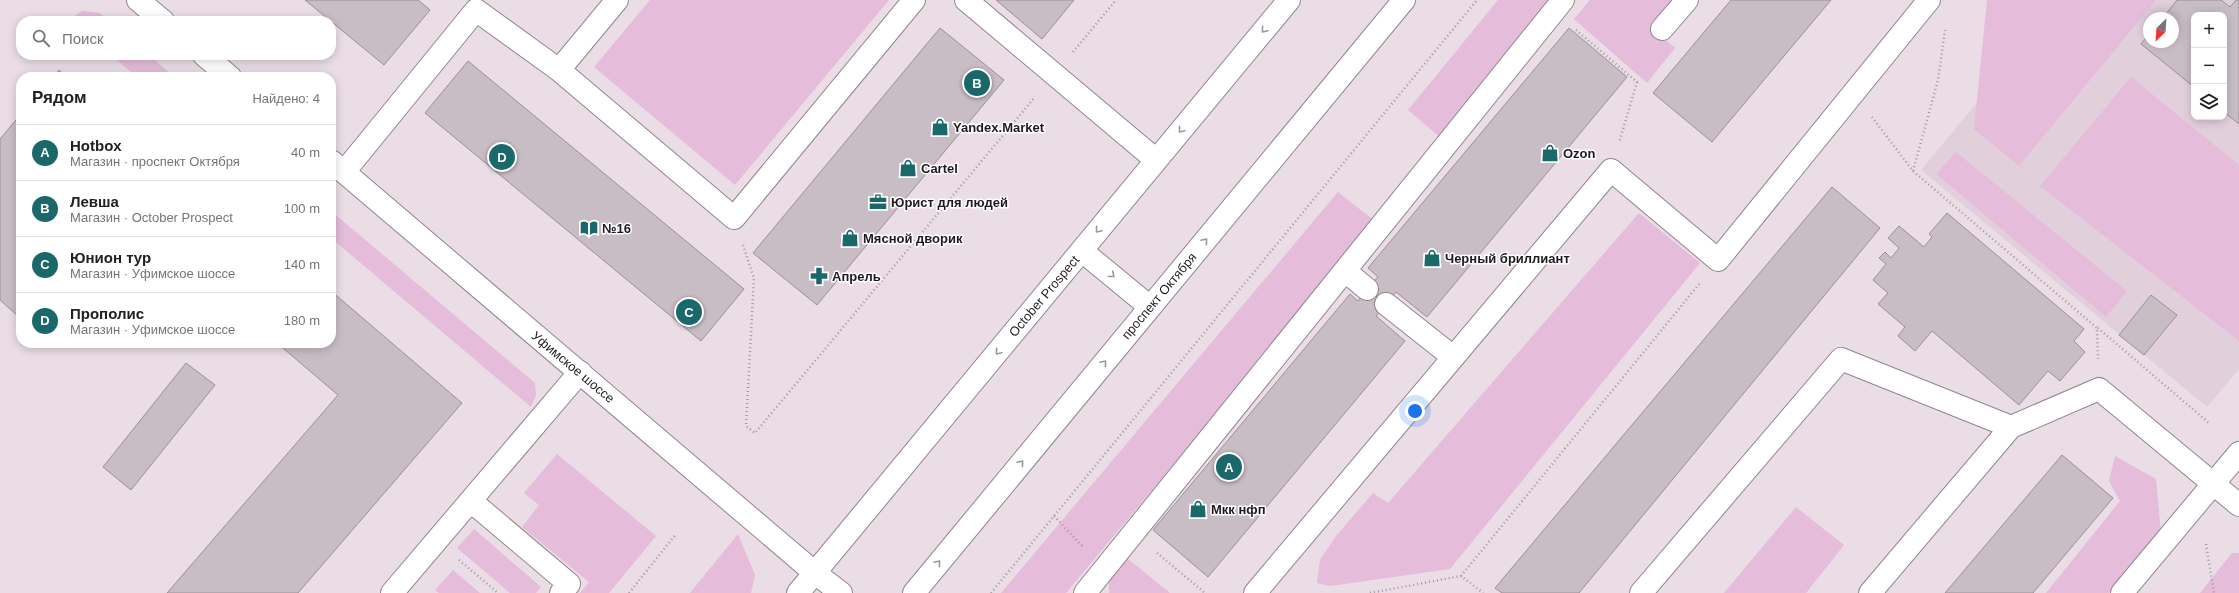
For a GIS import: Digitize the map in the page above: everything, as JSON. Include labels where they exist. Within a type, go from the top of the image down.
[{"type":"main road","points":[[138,0],[157,16]]},
{"type":"main road","points":[[559,70],[617,0]]},
{"type":"main road","points":[[338,166],[473,3],[559,70],[734,218],[914,0]]},
{"type":"main road","points":[[966,0],[1156,160]]},
{"type":"main road","name":"October Prospect","points":[[798,593],[1289,0]]},
{"type":"main road","name":"проспект Октября","points":[[914,593],[1404,0]]},
{"type":"main road","points":[[1662,29],[1687,0]]},
{"type":"main road","points":[[1255,593],[1611,170],[1718,260],[1929,0]]},
{"type":"main road","points":[[1085,593],[1559,6]]},
{"type":"main road","points":[[210,60],[224,72]]},
{"type":"main road","name":"Уфимское шоссе","points":[[338,166],[815,573],[841,593]]},
{"type":"main road","points":[[1082,251],[1150,307]]},
{"type":"main road","points":[[1345,271],[1367,289]]},
{"type":"main road","points":[[1386,304],[1453,357]]},
{"type":"main road","points":[[1641,593],[1841,359],[2011,427]]},
{"type":"main road","points":[[392,593],[580,372]]},
{"type":"main road","points":[[1870,593],[2011,427],[2099,389],[2239,505]]},
{"type":"main road","points":[[2122,593],[2239,452]]},
{"type":"main road","points":[[471,501],[569,584],[561,593]]},
{"type":"path","points":[[734,218],[754,278],[746,426],[754,433],[1116,0]]},
{"type":"path","points":[[991,593],[1476,0]]},
{"type":"path","points":[[1559,6],[1636,82],[1611,170]]},
{"type":"path","points":[[1913,172],[1938,80],[1945,29]]},
{"type":"path","points":[[1854,93],[1913,172],[2209,423]]},
{"type":"path","points":[[1370,593],[1462,576],[1718,260]]},
{"type":"path","points":[[2097,328],[2099,389]]},
{"type":"path","points":[[1133,533],[1205,593]]},
{"type":"path","points":[[629,593],[676,534]]},
{"type":"path","points":[[437,541],[498,593]]},
{"type":"path","points":[[2206,544],[2214,593]]},
{"type":"path","points":[[1462,576],[1483,593]]},
{"type":"shaded area","points":[[650,0],[889,0],[735,185],[594,67]]},
{"type":"shaded area","points":[[1498,0],[1555,0],[1442,139],[1408,110]]},
{"type":"shaded area","points":[[1590,0],[1671,0],[1650,26],[1675,48],[1647,83],[1574,19]]},
{"type":"shaded area","points":[[1987,0],[2156,0],[2146,12],[2143,12],[2143,16],[2019,166],[1974,129]]},
{"type":"shaded area","points":[[2062,0],[2239,0],[2239,369],[2207,407],[1921,170]]},
{"type":"shaded area","points":[[82,11],[100,13],[103,16],[75,16]]},
{"type":"shaded area","points":[[117,60],[155,60],[168,72],[131,72]]},
{"type":"shaded area","points":[[2131,77],[2239,165],[2239,341],[2040,186]]},
{"type":"shaded area","points":[[1956,152],[2127,291],[2106,317],[1936,174]]},
{"type":"shaded area","points":[[1338,192],[1376,222],[1066,593],[1001,593]]},
{"type":"shaded area","points":[[1639,213],[1700,263],[1450,569],[1330,586],[1317,583],[1320,560],[1336,536],[1373,493],[1388,503]]},
{"type":"shaded area","points":[[336,215],[535,383],[536,395],[531,407],[336,242]]},
{"type":"shaded area","points":[[557,454],[656,536],[609,593],[580,593],[589,582],[522,527],[539,505],[524,493]]},
{"type":"shaded area","points":[[2115,456],[2156,479],[2161,532],[2109,593],[2046,593],[2120,501],[2109,481]]},
{"type":"shaded area","points":[[1796,507],[1844,545],[1806,593],[1724,593]]},
{"type":"shaded area","points":[[474,529],[541,587],[536,593],[510,593],[457,548]]},
{"type":"shaded area","points":[[738,534],[755,575],[751,593],[690,593]]},
{"type":"shaded area","points":[[2232,553],[2239,553],[2239,593],[2200,593]]},
{"type":"shaded area","points":[[1128,559],[1170,593],[1109,593],[1109,576]]},
{"type":"shaded area","points":[[453,570],[480,593],[439,593],[435,590]]},
{"type":"building","points":[[305,0],[418,0],[430,10],[384,65],[336,26],[336,16],[324,16]]},
{"type":"building","points":[[996,0],[1074,0],[1042,39]]},
{"type":"building","points":[[1731,0],[1831,0],[1712,142],[1653,93]]},
{"type":"building","points":[[2177,0],[2221,0],[2230,7],[2236,0],[2239,0],[2239,124],[2227,114],[2227,12],[2191,12],[2191,85],[2146,48],[2179,48],[2179,12],[2168,12]]},
{"type":"building","points":[[940,28],[1004,80],[817,305],[753,253]]},
{"type":"building","points":[[1569,28],[1627,77],[1427,317],[1396,292],[1386,304],[1367,289],[1378,277],[1368,268]]},
{"type":"building","points":[[468,61],[744,289],[701,341],[425,113]]},
{"type":"building","points":[[16,120],[16,314],[0,300],[0,139]]},
{"type":"building","points":[[1832,187],[1880,228],[1579,593],[1502,593],[1495,588]]},
{"type":"building","points":[[1947,213],[2084,329],[2074,341],[2085,352],[2060,381],[2048,371],[2019,405],[1932,331],[1915,351],[1898,336],[1905,327],[1878,304],[1888,293],[1873,280],[1886,264],[1879,258],[1885,252],[1891,258],[1899,248],[1888,238],[1899,226],[1924,247],[1932,237],[1929,234]]},
{"type":"building","points":[[1367,289],[1386,304],[1376,316],[1405,341],[1208,577],[1153,530],[1350,294],[1358,301]]},
{"type":"building","points":[[336,295],[462,403],[298,593],[167,593],[338,395],[283,348],[336,348]]},
{"type":"building","points":[[2151,295],[2177,315],[2144,355],[2119,335]]},
{"type":"building","points":[[186,363],[215,385],[131,490],[103,467]]},
{"type":"building","points":[[2062,455],[2113,498],[2033,593],[1945,593]]},
{"type":"place","name":"Левша","points":[[977,83]]},
{"type":"place","name":"Yandex.Market","points":[[940,127]]},
{"type":"place","name":"Ozon","points":[[1550,153]]},
{"type":"place","name":"Прополис","points":[[502,157]]},
{"type":"place","name":"Cartel","points":[[908,168]]},
{"type":"place","name":"Юрист для людей","points":[[878,202]]},
{"type":"place","name":"№16","points":[[589,228]]},
{"type":"place","name":"Мясной дворик","points":[[850,238]]},
{"type":"place","name":"Черный бриллиант","points":[[1432,258]]},
{"type":"place","name":"Апрель","points":[[819,276]]},
{"type":"place","name":"Юнион тур","points":[[689,312]]},
{"type":"place","name":"Hotbox","points":[[1229,467]]},
{"type":"place","name":"Мкк нфп","points":[[1198,509]]}]
